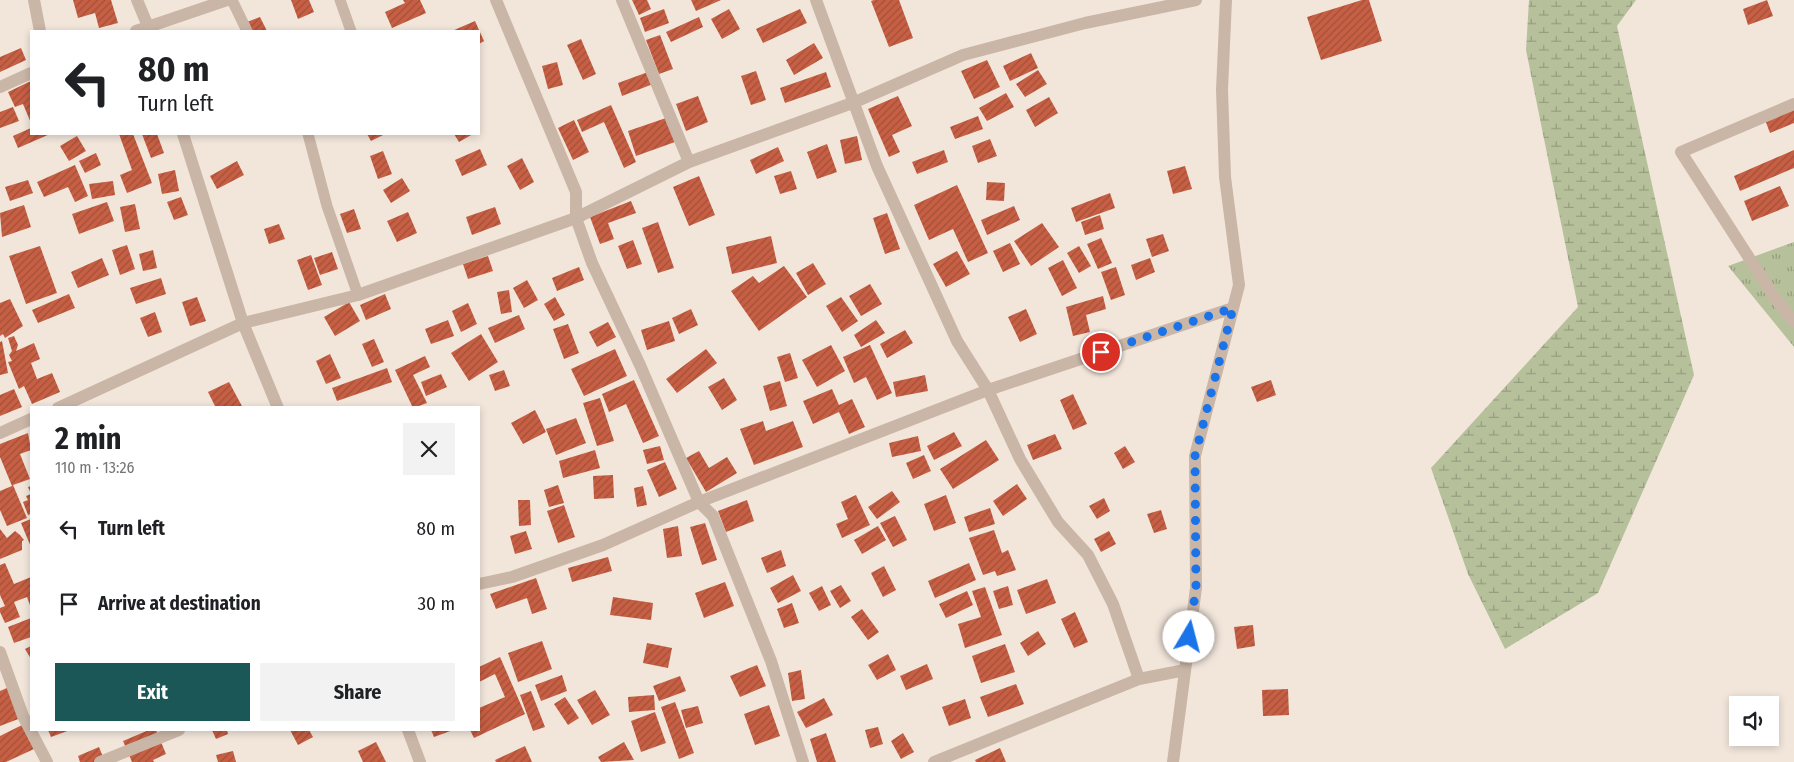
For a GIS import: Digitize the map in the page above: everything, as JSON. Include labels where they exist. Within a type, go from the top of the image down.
[{"type":"street","points":[[34,0],[40,30]]},
{"type":"street","points":[[137,0],[150,29],[227,0]]},
{"type":"street","points":[[496,0],[576,192],[576,218],[592,263],[640,364],[699,502],[713,516],[768,652],[803,762]]},
{"type":"street","points":[[622,0],[689,162]]},
{"type":"street","points":[[816,0],[877,166],[953,332],[988,390],[1020,459],[1058,522],[1088,555],[1113,604],[1139,679]]},
{"type":"street","points":[[62,406],[243,324],[358,295],[576,218],[689,162],[855,102],[963,55],[1085,23],[1196,0]]},
{"type":"street","points":[[1173,762],[1196,588],[1195,456],[1239,284],[1225,177],[1222,90],[1226,0]]},
{"type":"street","points":[[0,87],[30,72]]},
{"type":"street","points":[[1794,104],[1682,152],[1773,295],[1794,322]]},
{"type":"street","points":[[183,135],[243,324],[277,406]]},
{"type":"street","points":[[480,584],[512,578],[603,545],[699,502],[988,390],[1233,308]]},
{"type":"street","points":[[0,433],[30,419]]},
{"type":"street","points":[[0,652],[23,716],[30,729]]},
{"type":"street","points":[[934,762],[1139,679],[1184,670]]},
{"type":"street","points":[[31,731],[47,762]]},
{"type":"street","points":[[100,762],[177,731]]},
{"type":"street","points":[[408,731],[420,762]]},
{"type":"lane","points":[[232,0],[247,30]]},
{"type":"lane","points":[[340,0],[351,30]]},
{"type":"lane","points":[[308,135],[327,206],[358,295]]},
{"type":"green space","points":[[1529,0],[1636,0],[1617,26],[1694,375],[1598,593],[1505,649],[1468,574],[1431,468],[1578,307],[1526,50]]},
{"type":"green space","points":[[1794,242],[1794,347],[1728,266]]},
{"type":"building","points":[[73,0],[111,0],[118,23],[99,28],[95,13],[78,18]]},
{"type":"building","points":[[291,0],[309,0],[314,12],[298,19]]},
{"type":"building","points":[[403,0],[420,0],[426,13],[392,28],[385,12],[405,3]]},
{"type":"building","points":[[632,0],[647,0],[651,9],[639,15]]},
{"type":"building","points":[[691,0],[721,0],[696,11]]},
{"type":"building","points":[[899,0],[913,38],[889,47],[871,1]]},
{"type":"building","points":[[1362,0],[1369,0],[1382,41],[1321,60],[1307,17]]},
{"type":"building","points":[[1767,0],[1773,16],[1748,25],[1743,9]]},
{"type":"building","points":[[664,9],[669,23],[645,32],[640,18]]},
{"type":"building","points":[[729,9],[740,29],[722,39],[711,19]]},
{"type":"building","points":[[800,9],[807,23],[763,43],[756,29]]},
{"type":"building","points":[[260,17],[266,30],[251,30],[247,22]]},
{"type":"building","points":[[699,17],[703,27],[671,42],[666,32]]},
{"type":"building","points":[[475,21],[479,30],[454,30]]},
{"type":"building","points":[[480,32],[484,41],[480,43]]},
{"type":"building","points":[[660,35],[673,69],[659,74],[646,40]]},
{"type":"building","points":[[581,39],[596,74],[583,80],[567,45]]},
{"type":"building","points":[[814,43],[823,58],[794,75],[786,60]]},
{"type":"building","points":[[21,48],[26,60],[0,72],[0,57]]},
{"type":"building","points":[[1031,53],[1038,68],[1010,81],[1003,66]]},
{"type":"building","points":[[987,60],[1000,87],[974,99],[961,71]]},
{"type":"building","points":[[557,62],[563,85],[548,89],[542,66]]},
{"type":"building","points":[[1038,70],[1047,84],[1025,97],[1016,84]]},
{"type":"building","points":[[756,71],[766,100],[751,105],[741,76]]},
{"type":"building","points":[[648,72],[653,84],[622,96],[618,83]]},
{"type":"building","points":[[826,72],[831,87],[785,103],[780,88]]},
{"type":"building","points":[[30,81],[30,121],[23,104],[15,107],[8,92]]},
{"type":"building","points":[[1006,93],[1014,107],[987,121],[979,108]]},
{"type":"building","points":[[698,96],[708,122],[686,131],[676,104]]},
{"type":"building","points":[[898,96],[912,126],[892,135],[900,152],[889,157],[868,109]]},
{"type":"building","points":[[1049,97],[1058,113],[1035,127],[1026,110]]},
{"type":"building","points":[[611,105],[636,162],[624,168],[604,122],[582,132],[577,120]]},
{"type":"building","points":[[1794,106],[1794,123],[1770,133],[1764,117]]},
{"type":"building","points":[[13,107],[19,121],[0,128],[0,112]]},
{"type":"building","points":[[978,116],[983,129],[955,139],[950,127]]},
{"type":"building","points":[[666,118],[675,142],[636,156],[628,131]]},
{"type":"building","points":[[574,120],[589,152],[573,160],[558,128]]},
{"type":"building","points":[[30,128],[30,135],[48,135],[18,148],[13,136]]},
{"type":"building","points":[[119,135],[133,135],[152,183],[127,193],[120,175],[132,170]]},
{"type":"building","points":[[142,135],[157,135],[164,153],[151,158]]},
{"type":"building","points":[[368,135],[383,135],[371,141]]},
{"type":"building","points":[[455,135],[471,135],[459,142]]},
{"type":"building","points":[[77,136],[86,151],[69,161],[60,146]]},
{"type":"building","points":[[857,136],[862,160],[845,164],[840,140]]},
{"type":"building","points":[[990,139],[997,156],[978,163],[972,146]]},
{"type":"building","points":[[827,144],[837,172],[817,179],[807,152]]},
{"type":"building","points":[[778,147],[784,161],[756,174],[750,160]]},
{"type":"building","points":[[480,149],[487,165],[462,176],[455,160]]},
{"type":"building","points":[[944,150],[948,162],[917,174],[912,162]]},
{"type":"building","points":[[1794,150],[1794,168],[1740,191],[1734,176]]},
{"type":"building","points":[[383,151],[392,174],[378,179],[370,156]]},
{"type":"building","points":[[96,153],[101,165],[85,173],[79,161]]},
{"type":"building","points":[[522,158],[534,182],[520,190],[507,166]]},
{"type":"building","points":[[237,161],[244,175],[217,189],[210,176]]},
{"type":"building","points":[[75,165],[88,196],[75,202],[68,187],[44,197],[37,182]]},
{"type":"building","points":[[1185,166],[1192,189],[1173,194],[1167,171]]},
{"type":"building","points":[[175,170],[179,191],[162,194],[158,174]]},
{"type":"building","points":[[791,171],[797,189],[780,194],[774,176]]},
{"type":"building","points":[[699,176],[715,215],[689,226],[673,187]]},
{"type":"building","points":[[402,178],[410,191],[391,203],[383,190]]},
{"type":"building","points":[[28,180],[33,193],[10,201],[5,187]]},
{"type":"building","points":[[113,181],[115,195],[92,199],[89,184]]},
{"type":"building","points":[[987,182],[1005,183],[1004,201],[986,200]]},
{"type":"building","points":[[957,185],[988,253],[968,262],[953,229],[929,240],[914,205]]},
{"type":"building","points":[[1780,186],[1789,206],[1752,221],[1744,201]]},
{"type":"building","points":[[1110,193],[1115,208],[1076,222],[1071,208]]},
{"type":"building","points":[[181,197],[188,215],[174,220],[167,202]]},
{"type":"building","points":[[631,201],[636,213],[608,223],[614,239],[600,244],[590,217]]},
{"type":"building","points":[[107,202],[114,221],[79,234],[72,214]]},
{"type":"building","points":[[135,204],[140,229],[125,232],[120,207]]},
{"type":"building","points":[[24,205],[31,227],[2,237],[0,213]]},
{"type":"building","points":[[1014,206],[1020,220],[987,235],[981,220]]},
{"type":"building","points":[[495,207],[501,224],[472,235],[466,217]]},
{"type":"building","points":[[354,209],[361,229],[347,233],[340,214]]},
{"type":"building","points":[[408,212],[417,233],[397,242],[387,221]]},
{"type":"building","points":[[887,213],[900,249],[885,254],[873,218]]},
{"type":"building","points":[[1100,215],[1104,229],[1085,235],[1081,222]]},
{"type":"building","points":[[658,222],[674,268],[658,273],[642,228]]},
{"type":"building","points":[[1042,223],[1059,247],[1031,266],[1014,241]]},
{"type":"building","points":[[279,224],[285,239],[269,244],[264,229]]},
{"type":"building","points":[[1163,234],[1169,251],[1152,257],[1146,239]]},
{"type":"building","points":[[771,236],[777,263],[732,274],[726,247]]},
{"type":"building","points":[[1101,238],[1112,263],[1098,269],[1087,244]]},
{"type":"building","points":[[633,240],[642,264],[627,269],[618,246]]},
{"type":"building","points":[[1010,243],[1020,264],[1003,272],[993,251]]},
{"type":"building","points":[[127,245],[135,269],[120,275],[112,250]]},
{"type":"building","points":[[40,246],[57,293],[26,304],[9,256]]},
{"type":"building","points":[[1079,246],[1091,266],[1079,273],[1067,253]]},
{"type":"building","points":[[153,250],[157,268],[143,271],[139,254]]},
{"type":"building","points":[[957,251],[970,274],[946,287],[933,264]]},
{"type":"building","points":[[332,252],[338,269],[320,275],[314,258]]},
{"type":"building","points":[[311,255],[322,285],[308,290],[297,260]]},
{"type":"building","points":[[488,256],[493,271],[468,279],[463,264]]},
{"type":"building","points":[[102,258],[109,275],[78,288],[71,272]]},
{"type":"building","points":[[1150,258],[1155,272],[1136,280],[1131,265]]},
{"type":"building","points":[[1063,260],[1077,288],[1062,296],[1048,268]]},
{"type":"building","points":[[813,263],[826,284],[808,295],[796,273]]},
{"type":"building","points":[[784,266],[807,297],[759,331],[731,291],[753,276],[759,283]]},
{"type":"building","points":[[579,267],[584,280],[557,291],[552,278]]},
{"type":"building","points":[[1116,267],[1125,295],[1111,300],[1101,272]]},
{"type":"building","points":[[161,278],[166,294],[136,304],[130,288]]},
{"type":"building","points":[[527,280],[538,300],[524,308],[513,288]]},
{"type":"building","points":[[870,284],[882,304],[861,316],[849,296]]},
{"type":"building","points":[[509,290],[512,312],[501,314],[497,292]]},
{"type":"building","points":[[69,294],[75,308],[38,323],[32,310]]},
{"type":"building","points":[[385,294],[391,309],[366,320],[360,305]]},
{"type":"building","points":[[1103,296],[1106,309],[1086,315],[1090,332],[1073,336],[1066,307]]},
{"type":"building","points":[[197,297],[206,321],[190,326],[182,302]]},
{"type":"building","points":[[555,297],[565,315],[554,321],[544,304]]},
{"type":"building","points":[[841,297],[858,321],[842,332],[826,306]]},
{"type":"building","points":[[10,299],[23,326],[5,338],[3,334],[0,336],[0,303]]},
{"type":"building","points":[[349,302],[360,321],[335,336],[324,317]]},
{"type":"building","points":[[468,303],[477,324],[461,332],[452,311]]},
{"type":"building","points":[[691,309],[698,325],[679,334],[672,318]]},
{"type":"building","points":[[1026,309],[1037,334],[1020,342],[1008,317]]},
{"type":"building","points":[[155,312],[162,332],[148,337],[140,318]]},
{"type":"building","points":[[519,315],[525,329],[495,343],[488,328]]},
{"type":"building","points":[[448,320],[454,336],[431,344],[425,329]]},
{"type":"building","points":[[876,320],[885,333],[861,347],[854,335]]},
{"type":"building","points":[[669,321],[675,341],[647,350],[641,330]]},
{"type":"building","points":[[608,322],[616,337],[597,347],[589,332]]},
{"type":"building","points":[[568,324],[579,353],[564,359],[553,329]]},
{"type":"building","points":[[905,330],[913,343],[887,358],[880,344]]},
{"type":"building","points":[[481,334],[498,362],[469,381],[451,353]]},
{"type":"building","points":[[14,336],[18,345],[16,351],[34,343],[40,359],[31,363],[37,379],[52,373],[60,392],[32,404],[24,386],[19,389],[8,362],[12,361],[9,355],[12,351],[8,338]]},
{"type":"building","points":[[374,339],[384,362],[372,367],[362,344]]},
{"type":"building","points":[[2,341],[8,373],[0,375],[0,342]]},
{"type":"building","points":[[831,345],[845,371],[817,387],[802,360]]},
{"type":"building","points":[[870,345],[892,393],[877,400],[866,377],[854,383],[843,357]]},
{"type":"building","points":[[615,349],[627,376],[584,396],[571,369]]},
{"type":"building","points":[[706,349],[717,363],[677,393],[666,379]]},
{"type":"building","points":[[790,353],[798,378],[785,382],[777,357]]},
{"type":"building","points":[[330,354],[341,378],[326,384],[316,361]]},
{"type":"building","points":[[425,356],[430,367],[413,375],[427,403],[412,406],[395,370]]},
{"type":"building","points":[[387,368],[392,382],[337,401],[332,388]]},
{"type":"building","points":[[504,370],[510,386],[495,391],[489,375]]},
{"type":"building","points":[[441,374],[447,387],[426,396],[421,382]]},
{"type":"building","points":[[925,375],[928,391],[896,397],[893,382]]},
{"type":"building","points":[[724,378],[737,400],[722,410],[708,387]]},
{"type":"building","points":[[634,380],[659,436],[643,443],[626,404],[609,412],[602,394]]},
{"type":"building","points":[[1271,380],[1276,395],[1257,402],[1251,387]]},
{"type":"building","points":[[780,381],[787,406],[770,411],[763,386]]},
{"type":"building","points":[[229,382],[242,406],[215,406],[208,392]]},
{"type":"building","points":[[14,389],[22,407],[0,416],[0,395]]},
{"type":"building","points":[[832,389],[839,405],[852,399],[865,427],[849,434],[839,412],[813,424],[803,401]]},
{"type":"building","points":[[1073,394],[1087,424],[1073,430],[1060,400]]},
{"type":"building","points":[[600,398],[614,441],[597,446],[583,403]]},
{"type":"building","points":[[535,410],[546,432],[523,444],[511,423]]},
{"type":"building","points":[[576,418],[586,443],[556,455],[546,429]]},
{"type":"building","points":[[763,421],[766,431],[793,421],[803,447],[754,465],[740,429]]},
{"type":"building","points":[[954,432],[962,446],[934,460],[927,446]]},
{"type":"building","points":[[28,433],[30,450],[20,454],[30,479],[13,485],[27,518],[7,526],[0,510],[0,491],[12,486],[0,457],[0,444]]},
{"type":"building","points":[[1055,434],[1062,449],[1033,460],[1027,445]]},
{"type":"building","points":[[918,436],[921,451],[892,457],[889,443]]},
{"type":"building","points":[[986,440],[999,460],[953,489],[940,469]]},
{"type":"building","points":[[660,446],[664,460],[647,464],[643,450]]},
{"type":"building","points":[[1125,446],[1135,462],[1123,469],[1114,453]]},
{"type":"building","points":[[595,450],[600,468],[563,478],[559,461]]},
{"type":"building","points":[[699,451],[709,468],[727,457],[737,473],[706,492],[686,458]]},
{"type":"building","points":[[924,455],[931,471],[913,479],[906,463]]},
{"type":"building","points":[[665,462],[677,489],[659,497],[647,470]]},
{"type":"building","points":[[613,475],[614,498],[594,499],[593,476]]},
{"type":"building","points":[[1017,484],[1027,499],[1003,516],[993,501]]},
{"type":"building","points":[[558,485],[564,503],[549,507],[544,490]]},
{"type":"building","points":[[643,486],[647,505],[637,507],[634,488]]},
{"type":"building","points":[[892,491],[900,502],[877,519],[868,507]]},
{"type":"building","points":[[30,494],[30,514],[28,515],[23,502],[28,500],[26,496]]},
{"type":"building","points":[[856,495],[870,525],[842,538],[836,524],[848,519],[841,502]]},
{"type":"building","points":[[946,495],[956,523],[934,531],[924,504]]},
{"type":"building","points":[[1104,498],[1110,511],[1097,519],[1089,506]]},
{"type":"building","points":[[518,500],[530,500],[531,525],[519,526]]},
{"type":"building","points":[[747,500],[754,521],[726,532],[718,511]]},
{"type":"building","points":[[564,505],[575,537],[558,543],[547,511]]},
{"type":"building","points":[[990,508],[995,524],[969,532],[964,517]]},
{"type":"building","points":[[1161,510],[1167,529],[1154,533],[1147,514]]},
{"type":"building","points":[[895,516],[907,540],[893,547],[880,523]]},
{"type":"building","points":[[30,519],[30,545],[21,523]]},
{"type":"building","points":[[705,523],[717,560],[702,565],[690,527]]},
{"type":"building","points":[[678,526],[682,556],[667,558],[663,529]]},
{"type":"building","points":[[878,526],[886,540],[862,554],[854,540]]},
{"type":"building","points":[[0,529],[7,538],[15,531],[20,535],[24,540],[22,541],[22,550],[0,559]]},
{"type":"building","points":[[994,530],[1002,553],[1008,550],[1016,570],[997,576],[995,571],[983,575],[969,538]]},
{"type":"building","points":[[526,531],[532,549],[515,554],[510,536]]},
{"type":"building","points":[[1109,531],[1116,544],[1101,552],[1094,539]]},
{"type":"building","points":[[781,550],[786,566],[767,573],[761,558]]},
{"type":"building","points":[[608,557],[612,571],[572,582],[568,568]]},
{"type":"building","points":[[5,563],[14,584],[30,577],[30,605],[27,597],[14,602],[20,617],[5,623],[0,612],[0,608],[5,606],[0,595],[0,565]]},
{"type":"building","points":[[969,563],[976,580],[935,598],[928,581]]},
{"type":"building","points":[[884,566],[896,590],[883,597],[871,573]]},
{"type":"building","points":[[793,575],[801,591],[778,603],[770,588]]},
{"type":"building","points":[[536,578],[547,609],[532,614],[527,598],[496,609],[490,594]]},
{"type":"building","points":[[1047,579],[1056,603],[1026,614],[1017,590]]},
{"type":"building","points":[[725,582],[734,606],[704,618],[695,593]]},
{"type":"building","points":[[841,585],[851,601],[840,608],[830,591]]},
{"type":"building","points":[[822,586],[831,605],[819,611],[809,593]]},
{"type":"building","points":[[1008,586],[1013,605],[999,609],[993,591]]},
{"type":"building","points":[[985,587],[1002,635],[965,648],[958,624],[981,617],[972,591]]},
{"type":"building","points":[[967,591],[973,605],[946,618],[939,604]]},
{"type":"building","points":[[613,597],[653,603],[651,620],[610,615]]},
{"type":"building","points":[[792,603],[799,623],[784,628],[777,609]]},
{"type":"building","points":[[862,609],[879,632],[868,640],[851,617]]},
{"type":"building","points":[[1075,612],[1088,642],[1074,648],[1061,619]]},
{"type":"building","points":[[30,618],[30,637],[14,643],[8,627]]},
{"type":"building","points":[[1253,625],[1255,646],[1237,649],[1234,627]]},
{"type":"building","points":[[1038,631],[1046,644],[1028,656],[1020,643]]},
{"type":"building","points":[[542,641],[552,669],[518,682],[508,653]]},
{"type":"building","points":[[647,643],[672,648],[668,668],[643,663]]},
{"type":"building","points":[[1005,644],[1015,672],[981,683],[972,656]]},
{"type":"building","points":[[30,646],[30,657],[25,649]]},
{"type":"building","points":[[888,654],[896,670],[877,680],[868,665]]},
{"type":"building","points":[[500,657],[525,714],[474,738],[470,731],[480,731],[480,708],[505,697],[495,674],[480,682],[480,667]]},
{"type":"building","points":[[927,664],[933,679],[906,690],[900,676]]},
{"type":"building","points":[[757,665],[766,686],[740,697],[730,676]]},
{"type":"building","points":[[801,670],[805,699],[792,701],[788,673]]},
{"type":"building","points":[[562,675],[567,691],[541,701],[535,685]]},
{"type":"building","points":[[680,676],[686,691],[659,701],[653,686]]},
{"type":"building","points":[[1016,684],[1024,704],[988,717],[980,697]]},
{"type":"building","points":[[9,687],[21,718],[0,726],[0,691]]},
{"type":"building","points":[[1288,689],[1289,715],[1263,716],[1262,690]]},
{"type":"building","points":[[595,690],[610,715],[592,725],[577,700]]},
{"type":"building","points":[[531,691],[545,727],[533,731],[520,695]]},
{"type":"building","points":[[654,695],[655,710],[629,712],[628,697]]},
{"type":"building","points":[[565,697],[579,718],[568,725],[554,704]]},
{"type":"building","points":[[824,698],[833,715],[806,728],[797,712]]},
{"type":"building","points":[[965,699],[971,718],[949,726],[942,707]]},
{"type":"building","points":[[675,702],[694,753],[679,759],[661,707]]},
{"type":"building","points":[[769,705],[780,736],[755,745],[744,714]]},
{"type":"building","points":[[698,706],[703,723],[686,728],[681,710]]},
{"type":"building","points":[[655,712],[666,743],[641,752],[631,721]]},
{"type":"building","points":[[22,725],[34,749],[6,762],[0,762],[0,736]]},
{"type":"building","points":[[878,727],[883,744],[870,748],[865,730]]},
{"type":"building","points":[[48,731],[67,731],[51,737]]},
{"type":"building","points":[[147,731],[156,731],[166,754],[153,760],[154,762],[132,762],[123,741]]},
{"type":"building","points":[[212,731],[227,731],[228,734],[216,739]]},
{"type":"building","points":[[291,731],[310,731],[313,737],[298,745]]},
{"type":"building","points":[[431,731],[450,731],[434,737]]},
{"type":"building","points":[[826,733],[836,762],[817,762],[810,739]]},
{"type":"building","points":[[903,733],[914,752],[901,759],[891,741]]},
{"type":"building","points":[[376,742],[386,762],[363,762],[358,751]]},
{"type":"building","points":[[624,742],[634,760],[601,762],[598,757]]},
{"type":"building","points":[[525,746],[532,762],[496,762],[495,760]]},
{"type":"building","points":[[99,747],[105,762],[80,762],[78,756]]},
{"type":"building","points":[[1000,748],[1006,762],[976,762],[975,760]]},
{"type":"building","points":[[233,751],[236,762],[218,762],[216,755]]},
{"type":"route","points":[[1101,352],[1233,308],[1195,456],[1196,588],[1189,637]]}]
